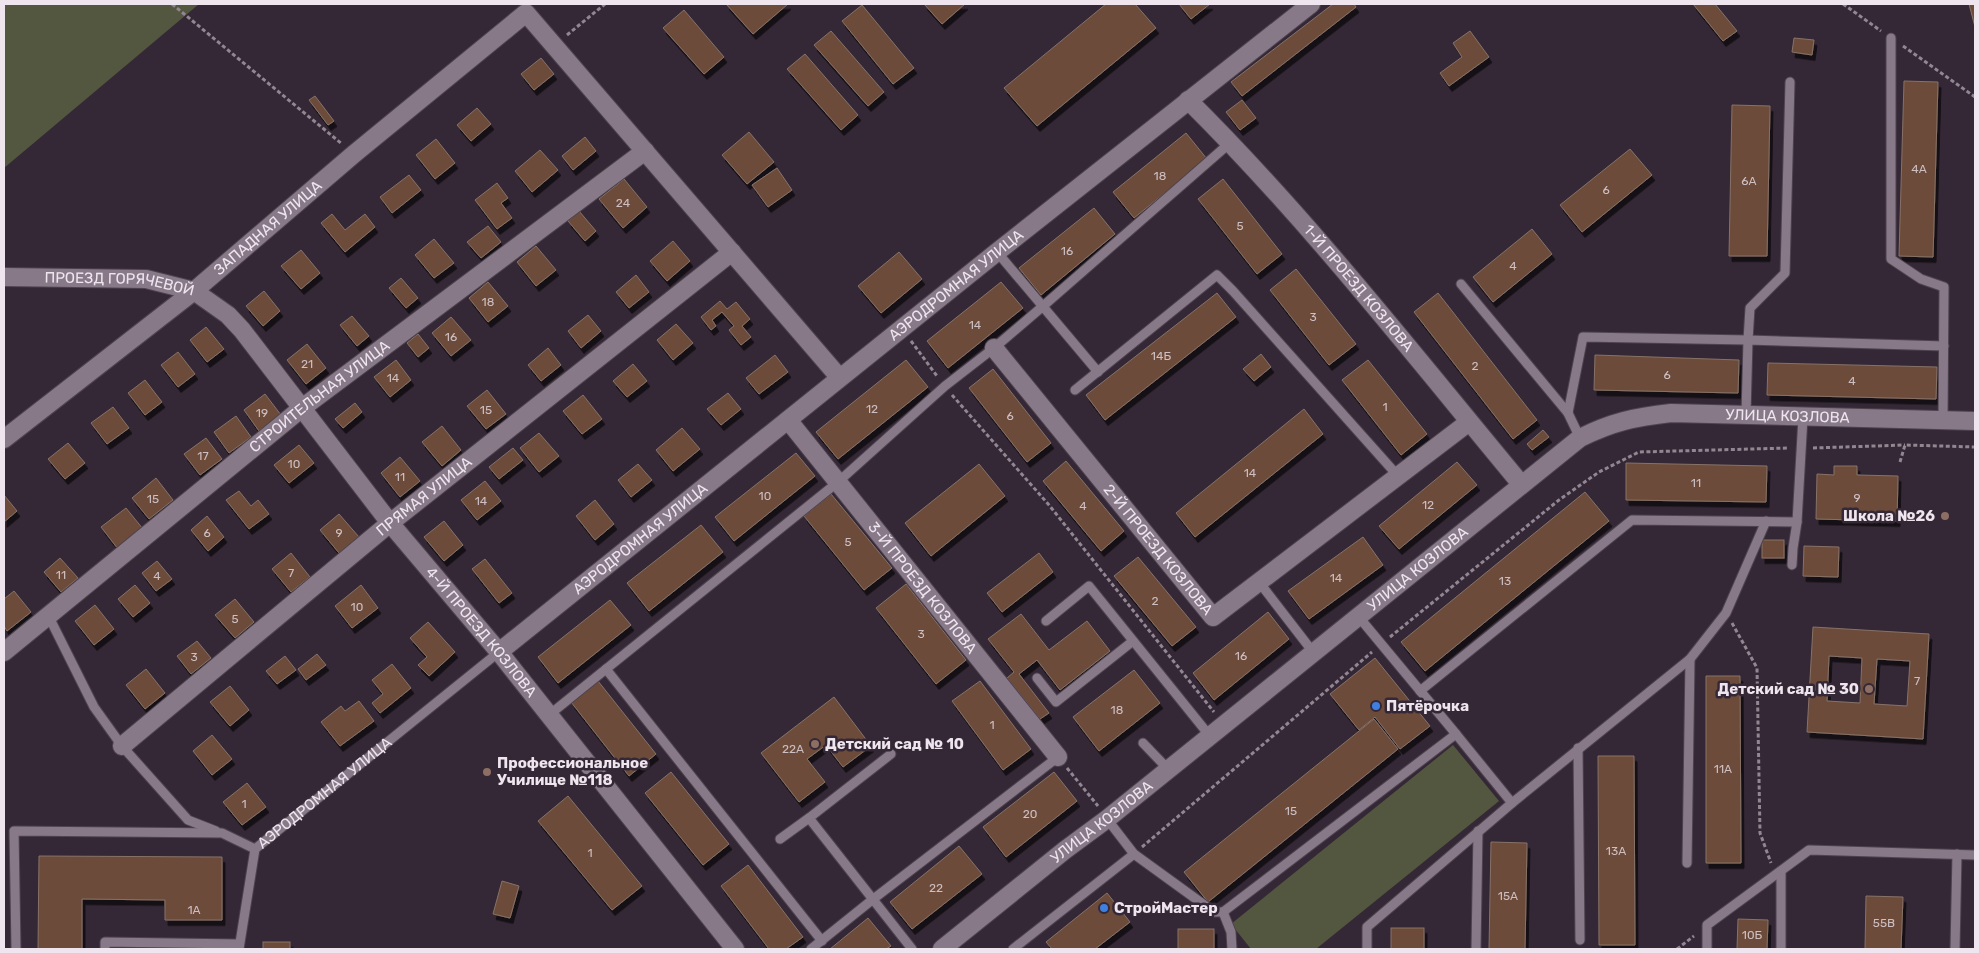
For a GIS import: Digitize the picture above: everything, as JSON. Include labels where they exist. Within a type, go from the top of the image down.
[{"type":"street","name":"АЭРОДРОМНАЯ УЛИЦА","points":[[499,652],[901,328],[1311,4]]},
{"type":"street","name":"ЗАПАДНАЯ УЛИЦА","points":[[4,439],[194,291],[354,154],[526,13],[554,45]]},
{"type":"street","points":[[554,45],[840,377]]},
{"type":"street","name":"1-Й ПРОЕЗД КОЗЛОВА","points":[[1188,100],[1230,142],[1324,247],[1521,484]]},
{"type":"street","name":"СТРОИТЕЛЬНАЯ УЛИЦА","points":[[4,652],[302,408],[645,151]]},
{"type":"street","name":"ПРЯМАЯ УЛИЦА","points":[[122,746],[390,522],[732,252]]},
{"type":"street","name":"ПРОЕЗД ГОРЯЧЕВОЙ","points":[[4,277],[146,279],[194,291],[228,315]]},
{"type":"street","name":"4-Й ПРОЕЗД КОЗЛОВА","points":[[228,315],[390,522],[499,652],[735,949]]},
{"type":"street","name":"2-Й ПРОЕЗД КОЗЛОВА","points":[[994,348],[1213,617],[1469,422]]},
{"type":"street","name":"УЛИЦА КОЗЛОВА","points":[[951,945],[1065,850],[1102,812],[1168,769],[1205,730],[1313,652],[1580,438],[1608,425],[1639,416],[1671,413],[1975,421]]},
{"type":"street","name":"3-Й ПРОЕЗД КОЗЛОВА","points":[[788,420],[1058,757]]},
{"type":"lane","points":[[1891,38],[1891,259],[1921,279],[1944,287],[1943,420]]},
{"type":"lane","points":[[1746,415],[1750,308],[1785,273],[1790,82]]},
{"type":"lane","points":[[549,715],[838,482],[944,386],[994,348],[1230,142]]},
{"type":"lane","points":[[997,252],[1098,372]]},
{"type":"lane","points":[[1075,390],[1217,275],[1398,476]]},
{"type":"lane","points":[[1461,284],[1568,413],[1580,438]]},
{"type":"lane","points":[[1568,413],[1583,337],[1944,346]]},
{"type":"lane","points":[[1792,565],[1797,522],[1804,417]]},
{"type":"lane","points":[[1420,691],[1632,520],[1797,522]]},
{"type":"lane","points":[[1367,949],[1367,927],[1578,748],[1690,659],[1726,613],[1766,521]]},
{"type":"lane","points":[[1259,582],[1313,652]]},
{"type":"lane","points":[[1046,620],[1089,586],[1205,730]]},
{"type":"lane","points":[[48,615],[94,707],[122,746],[188,820],[222,833]]},
{"type":"lane","points":[[1358,616],[1512,803]]},
{"type":"lane","points":[[1037,678],[1056,702],[1134,641]]},
{"type":"lane","name":"АЭРОДРОМНАЯ УЛИЦА","points":[[16,949],[14,831],[222,833],[255,849],[499,652]]},
{"type":"lane","points":[[1687,863],[1690,659]]},
{"type":"lane","points":[[606,669],[822,941]]},
{"type":"lane","points":[[1102,812],[1134,854],[1214,912],[1223,912],[1456,734]]},
{"type":"lane","points":[[1143,743],[1168,769]]},
{"type":"lane","points":[[1578,748],[1580,940]]},
{"type":"lane","points":[[780,839],[891,754]]},
{"type":"lane","points":[[811,949],[1058,757]]},
{"type":"lane","points":[[809,818],[912,949]]},
{"type":"lane","points":[[1476,949],[1478,831]]},
{"type":"lane","points":[[105,949],[105,942],[239,946],[255,849]]},
{"type":"lane","points":[[1707,949],[1707,925],[1809,850],[1975,855]]},
{"type":"lane","points":[[1012,949],[1134,854]]},
{"type":"lane","points":[[1955,949],[1957,854]]},
{"type":"lane","points":[[1778,874],[1781,949]]},
{"type":"lane","points":[[1223,912],[1231,932],[1232,949]]},
{"type":"path","points":[[172,4],[354,154]]},
{"type":"path","points":[[554,45],[605,4]]},
{"type":"path","points":[[1843,4],[1975,97]]},
{"type":"path","points":[[901,328],[944,386],[1049,505],[1216,714],[1205,730]]},
{"type":"path","points":[[1900,462],[1905,445]]},
{"type":"path","points":[[1134,854],[1381,644],[1559,500],[1599,472],[1639,452],[1905,445],[1975,447]]},
{"type":"path","points":[[1726,613],[1757,668],[1760,833],[1778,874]]},
{"type":"path","points":[[1058,757],[1102,812]]},
{"type":"path","points":[[1102,812],[1105,800]]},
{"type":"path","points":[[1677,949],[1707,925]]},
{"type":"green space","points":[[4,4],[199,4],[4,168]]},
{"type":"green space","points":[[1453,745],[1499,801],[1316,949],[1251,949],[1231,924]]},
{"type":"building","points":[[726,4],[788,4],[753,34]]},
{"type":"building","points":[[924,4],[965,4],[942,24]]},
{"type":"building","points":[[1106,4],[1135,4],[1156,28],[1037,126],[1004,88]]},
{"type":"building","points":[[1179,4],[1210,4],[1191,19]]},
{"type":"building","points":[[1333,4],[1354,4],[1356,7],[1242,96],[1231,82]]},
{"type":"building","points":[[1693,4],[1715,4],[1737,31],[1723,41]]},
{"type":"building","points":[[1969,4],[1975,4],[1975,27]]},
{"type":"building","points":[[862,5],[914,68],[893,84],[842,21]]},
{"type":"building","points":[[684,10],[724,57],[704,74],[663,28]]},
{"type":"building","points":[[831,31],[884,92],[868,106],[814,45]]},
{"type":"building","points":[[1470,31],[1489,57],[1449,86],[1440,73],[1462,57],[1453,43]]},
{"type":"building","points":[[1794,38],[1814,40],[1812,55],[1792,52]]},
{"type":"building","points":[[805,54],[858,115],[841,130],[787,69]]},
{"type":"building","points":[[541,58],[554,74],[534,90],[521,74]]},
{"type":"building","points":[[1904,81],[1938,82],[1933,257],[1899,256]]},
{"type":"building","points":[[315,96],[334,121],[328,125],[309,100]]},
{"type":"building","points":[[1242,100],[1256,118],[1240,130],[1226,112]]},
{"type":"building","points":[[1732,105],[1770,106],[1767,256],[1729,256]]},
{"type":"building","points":[[477,108],[491,124],[471,141],[457,125]]},
{"type":"building","points":[[749,132],[774,162],[747,184],[722,155]]},
{"type":"building","points":[[1186,133],[1207,159],[1134,218],[1113,192]]},
{"type":"building","points":[[585,137],[596,151],[573,170],[562,156]]},
{"type":"building","points":[[436,139],[455,163],[435,179],[416,155]]},
{"type":"building","points":[[1630,149],[1652,175],[1582,232],[1560,205]]},
{"type":"building","points":[[540,150],[558,170],[532,192],[515,171]]},
{"type":"building","points":[[777,168],[792,190],[768,207],[752,185]]},
{"type":"building","points":[[409,175],[421,190],[392,213],[380,197]]},
{"type":"building","points":[[624,179],[647,207],[623,228],[599,199]]},
{"type":"building","points":[[1223,179],[1282,254],[1257,274],[1198,199]]},
{"type":"building","points":[[497,183],[508,198],[501,203],[512,218],[497,229],[475,200]]},
{"type":"building","points":[[1094,208],[1115,234],[1041,295],[1019,268]]},
{"type":"building","points":[[579,211],[596,231],[585,241],[568,221]]},
{"type":"building","points":[[332,214],[345,230],[365,214],[375,227],[345,252],[321,223]]},
{"type":"building","points":[[488,226],[501,242],[481,258],[467,242]]},
{"type":"building","points":[[1532,229],[1552,254],[1493,302],[1473,277]]},
{"type":"building","points":[[434,239],[454,263],[434,278],[415,255]]},
{"type":"building","points":[[673,241],[690,261],[667,281],[650,261]]},
{"type":"building","points":[[536,246],[556,270],[536,286],[517,262]]},
{"type":"building","points":[[301,250],[320,273],[301,289],[281,266]]},
{"type":"building","points":[[899,252],[922,279],[881,313],[858,286]]},
{"type":"building","points":[[1296,269],[1356,344],[1329,365],[1270,290]]},
{"type":"building","points":[[636,275],[649,292],[629,308],[616,292]]},
{"type":"building","points":[[401,278],[418,298],[406,308],[389,288]]},
{"type":"building","points":[[488,282],[508,306],[488,322],[469,298]]},
{"type":"building","points":[[1001,282],[1023,308],[948,368],[927,341]]},
{"type":"building","points":[[264,291],[280,311],[263,326],[246,306]]},
{"type":"building","points":[[1217,293],[1236,317],[1105,420],[1086,395]]},
{"type":"building","points":[[1438,293],[1537,420],[1513,439],[1414,312]]},
{"type":"building","points":[[720,301],[727,309],[736,302],[750,319],[742,326],[751,337],[741,345],[729,330],[734,326],[722,312],[712,320],[716,326],[711,330],[701,317]]},
{"type":"building","points":[[588,315],[601,331],[581,348],[568,331]]},
{"type":"building","points":[[352,316],[369,336],[357,346],[340,325]]},
{"type":"building","points":[[451,317],[471,340],[451,356],[432,333]]},
{"type":"building","points":[[676,324],[693,343],[673,360],[657,340]]},
{"type":"building","points":[[206,327],[224,349],[207,362],[190,340]]},
{"type":"building","points":[[418,334],[429,348],[418,357],[407,343]]},
{"type":"building","points":[[307,344],[326,368],[306,384],[287,360]]},
{"type":"building","points":[[548,348],[561,365],[541,381],[528,365]]},
{"type":"building","points":[[178,352],[195,374],[178,387],[161,365]]},
{"type":"building","points":[[1261,354],[1271,367],[1254,381],[1243,369]]},
{"type":"building","points":[[775,355],[788,372],[759,394],[746,378]]},
{"type":"building","points":[[1595,355],[1739,360],[1738,393],[1594,390]]},
{"type":"building","points":[[396,360],[411,380],[390,397],[374,377]]},
{"type":"building","points":[[906,360],[928,387],[838,459],[816,432]]},
{"type":"building","points":[[1368,360],[1427,434],[1401,455],[1342,380]]},
{"type":"building","points":[[1768,363],[1937,367],[1936,399],[1767,395]]},
{"type":"building","points":[[633,364],[647,381],[627,397],[613,381]]},
{"type":"building","points":[[993,369],[1051,443],[1027,462],[969,388]]},
{"type":"building","points":[[145,380],[162,402],[145,415],[128,393]]},
{"type":"building","points":[[487,390],[506,414],[486,429],[467,406]]},
{"type":"building","points":[[728,393],[741,409],[721,425],[707,409]]},
{"type":"building","points":[[265,394],[281,415],[259,431],[244,410]]},
{"type":"building","points":[[583,395],[602,419],[582,434],[563,411]]},
{"type":"building","points":[[355,403],[362,412],[343,428],[335,419]]},
{"type":"building","points":[[113,407],[129,428],[107,444],[91,423]]},
{"type":"building","points":[[1304,409],[1323,434],[1195,537],[1176,513]]},
{"type":"building","points":[[236,416],[251,437],[229,453],[214,432]]},
{"type":"building","points":[[442,426],[461,450],[442,466],[422,442]]},
{"type":"building","points":[[682,428],[700,449],[673,471],[656,450]]},
{"type":"building","points":[[1543,430],[1549,437],[1532,450],[1527,444]]},
{"type":"building","points":[[539,433],[559,456],[539,472],[520,448]]},
{"type":"building","points":[[206,438],[222,459],[200,475],[184,454]]},
{"type":"building","points":[[68,443],[85,463],[65,479],[48,459]]},
{"type":"building","points":[[299,445],[314,463],[289,483],[274,465]]},
{"type":"building","points":[[513,448],[523,460],[499,479],[489,467]]},
{"type":"building","points":[[796,453],[815,476],[734,541],[715,517]]},
{"type":"building","points":[[400,457],[420,481],[400,497],[381,473]]},
{"type":"building","points":[[1066,461],[1124,531],[1101,551],[1043,481]]},
{"type":"building","points":[[1457,462],[1477,485],[1399,549],[1379,526]]},
{"type":"building","points":[[1626,463],[1767,466],[1766,502],[1626,500]]},
{"type":"building","points":[[638,464],[652,480],[631,497],[618,480]]},
{"type":"building","points":[[979,464],[1005,496],[931,556],[905,523]]},
{"type":"building","points":[[1834,466],[1857,466],[1857,475],[1898,476],[1897,521],[1816,519],[1817,474],[1834,475]]},
{"type":"building","points":[[156,478],[173,500],[149,519],[132,498]]},
{"type":"building","points":[[485,481],[501,501],[477,520],[461,500]]},
{"type":"building","points":[[239,491],[251,506],[258,500],[269,514],[249,529],[226,500]]},
{"type":"building","points":[[1585,492],[1609,521],[1425,671],[1401,642]]},
{"type":"building","points":[[831,494],[892,568],[864,590],[804,516]]},
{"type":"building","points":[[4,495],[17,511],[4,522]]},
{"type":"building","points":[[595,500],[614,524],[595,540],[576,516]]},
{"type":"building","points":[[126,508],[143,529],[118,549],[101,527]]},
{"type":"building","points":[[339,514],[359,537],[339,553],[320,530]]},
{"type":"building","points":[[207,516],[224,537],[208,551],[191,530]]},
{"type":"building","points":[[444,521],[463,545],[444,561],[424,537]]},
{"type":"building","points":[[701,525],[723,552],[649,611],[627,583]]},
{"type":"building","points":[[1363,537],[1383,565],[1309,619],[1288,591]]},
{"type":"building","points":[[1762,540],[1784,540],[1784,558],[1762,558]]},
{"type":"building","points":[[1804,546],[1839,547],[1838,577],[1803,576]]},
{"type":"building","points":[[291,553],[310,577],[291,592],[272,569]]},
{"type":"building","points":[[1039,553],[1053,572],[1002,612],[987,593]]},
{"type":"building","points":[[1138,557],[1196,627],[1172,646],[1114,576]]},
{"type":"building","points":[[60,558],[78,578],[61,592],[44,572]]},
{"type":"building","points":[[485,559],[512,593],[499,603],[472,569]]},
{"type":"building","points":[[157,561],[172,579],[156,591],[142,573]]},
{"type":"building","points":[[906,584],[966,660],[936,684],[876,608]]},
{"type":"building","points":[[135,585],[150,603],[133,617],[118,599]]},
{"type":"building","points":[[361,585],[378,608],[352,628],[335,606]]},
{"type":"building","points":[[14,591],[31,612],[7,631],[4,626],[4,599]]},
{"type":"building","points":[[235,599],[254,622],[235,638],[215,615]]},
{"type":"building","points":[[610,600],[631,625],[558,683],[538,657]]},
{"type":"building","points":[[95,605],[114,629],[94,645],[75,621]]},
{"type":"building","points":[[1268,612],[1289,639],[1214,700],[1193,673]]},
{"type":"building","points":[[1021,614],[1049,650],[1087,621],[1110,651],[1060,690],[1037,660],[1019,674],[1049,713],[1040,719],[1007,678],[1014,672],[988,639]]},
{"type":"building","points":[[428,622],[455,652],[429,676],[418,665],[427,657],[410,638]]},
{"type":"building","points":[[1813,627],[1929,634],[1923,739],[1807,732]],"holes":[[[1829,656],[1862,658],[1860,703],[1827,701]],[[1877,659],[1910,661],[1907,706],[1874,704]]]},
{"type":"building","points":[[197,641],[211,658],[191,674],[177,656]]},
{"type":"building","points":[[317,654],[326,665],[306,680],[298,669]]},
{"type":"building","points":[[285,656],[296,670],[277,684],[266,671]]},
{"type":"building","name":"Пятёрочка","points":[[1375,658],[1430,726],[1400,749],[1375,717],[1359,730],[1330,694]]},
{"type":"building","points":[[392,664],[411,688],[380,713],[372,703],[383,694],[372,680]]},
{"type":"building","points":[[146,669],[165,693],[145,709],[126,685]]},
{"type":"building","points":[[1134,670],[1160,703],[1099,751],[1073,717]]},
{"type":"building","points":[[1706,676],[1740,676],[1741,863],[1706,863]]},
{"type":"building","points":[[598,681],[656,754],[629,776],[571,702]]},
{"type":"building","points":[[980,681],[1031,749],[1003,770],[952,701]]},
{"type":"building","points":[[230,686],[249,710],[230,726],[210,702]]},
{"type":"building","points":[[834,697],[871,746],[843,767],[826,745],[807,759],[825,782],[799,802],[761,753]]},
{"type":"building","points":[[359,701],[374,721],[340,746],[321,722],[341,706],[345,711]]},
{"type":"building","points":[[1374,719],[1398,749],[1208,902],[1184,872]]},
{"type":"building","points":[[212,735],[232,759],[212,775],[193,751]]},
{"type":"building","points":[[1598,756],[1634,756],[1635,945],[1599,945]]},
{"type":"building","points":[[671,772],[729,844],[703,865],[645,793]]},
{"type":"building","points":[[1054,772],[1077,801],[1006,857],[983,827]]},
{"type":"building","points":[[247,783],[266,807],[242,825],[223,802]]},
{"type":"building","points":[[568,796],[642,886],[612,910],[538,821]]},
{"type":"building","points":[[1491,842],[1527,843],[1525,949],[1489,949]]},
{"type":"building","points":[[959,846],[982,874],[912,929],[890,902]]},
{"type":"building","points":[[39,856],[222,857],[222,920],[165,920],[165,900],[82,899],[82,949],[38,949]]},
{"type":"building","points":[[748,865],[803,937],[786,949],[769,949],[721,886]]},
{"type":"building","points":[[502,881],[519,886],[510,918],[493,914]]},
{"type":"building","name":"СтройМастер","points":[[1107,893],[1130,922],[1095,949],[1052,949],[1046,942]]},
{"type":"building","points":[[1866,896],[1903,897],[1901,949],[1865,949]]},
{"type":"building","points":[[868,918],[891,946],[886,949],[830,949]]},
{"type":"building","points":[[1738,919],[1768,920],[1767,949],[1737,949]]},
{"type":"building","points":[[1391,928],[1424,928],[1424,949],[1391,949]]},
{"type":"building","points":[[1178,929],[1214,929],[1214,949],[1178,949]]},
{"type":"building","points":[[263,942],[290,942],[290,949],[263,949]]},
{"type":"place","name":"Школа №26","points":[[1945,516]]},
{"type":"place","name":"Детский сад № 30","points":[[1869,689]]},
{"type":"place","name":"Пятёрочка","points":[[1376,706]]},
{"type":"place","name":"Детский сад № 10","points":[[815,744]]},
{"type":"place","name":"Профессиональное Училище №118","points":[[487,772]]},
{"type":"place","name":"СтройМастер","points":[[1104,908]]}]
